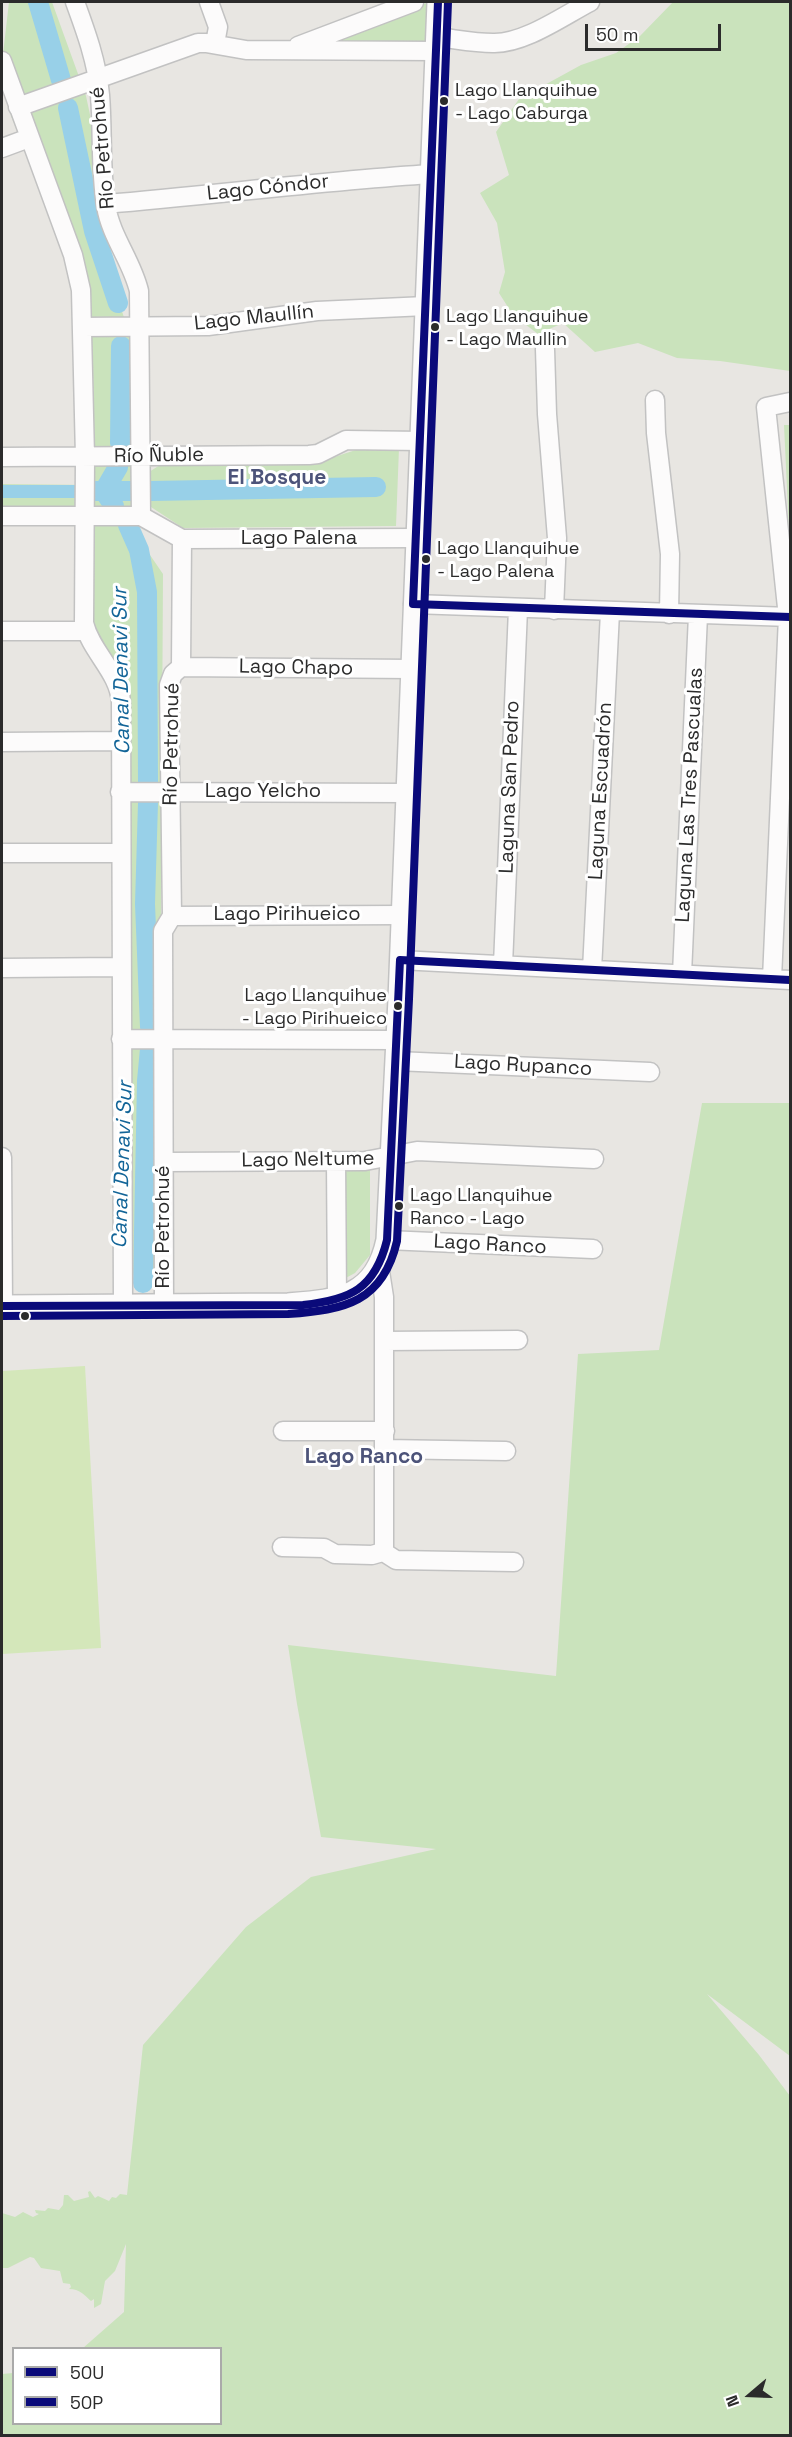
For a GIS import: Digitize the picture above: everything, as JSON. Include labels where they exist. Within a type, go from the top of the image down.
[{"type":"street","name":"Río Petrohué","points":[[75,2],[98,78],[106,204],[116,237],[136,280],[140,303],[141,516]]},
{"type":"street","points":[[209,2],[218,27],[215,44]]},
{"type":"street","points":[[287,50],[414,2]]},
{"type":"street","points":[[2,1157],[2,1306],[288,1304],[337,1299],[346,1297],[363,1286],[379,1265],[387,1240],[396,1050],[438,2]]},
{"type":"street","points":[[18,107],[190,45],[206,43],[246,50],[287,50],[505,43],[528,34],[590,2]]},
{"type":"street","name":"Río Petrohué","points":[[2,61],[77,267],[81,290],[85,457],[84,615],[86,631],[92,645],[114,678],[119,690],[123,1305]]},
{"type":"street","points":[[2,148],[29,138]]},
{"type":"street","name":"Lago Cóndor","points":[[106,204],[430,174]]},
{"type":"street","name":"Lago Maullín","points":[[82,327],[208,326],[317,311],[426,306]]},
{"type":"street","points":[[545,349],[547,414],[557,538],[554,610]]},
{"type":"street","points":[[655,400],[656,433],[670,554],[669,614]]},
{"type":"street","points":[[400,960],[782,979],[789,617],[766,407],[790,402]]},
{"type":"street","name":"Río Ñuble","points":[[2,457],[309,455],[318,454],[346,440],[421,441]]},
{"type":"street","points":[[2,516],[141,516],[182,539]]},
{"type":"street","name":"Lago Palena","points":[[182,539],[416,538]]},
{"type":"street","name":"Río Petrohué","points":[[164,1305],[163,932],[172,916],[169,685],[172,674],[181,667],[182,539]]},
{"type":"street","points":[[414,604],[789,617]]},
{"type":"street","name":"Laguna San Pedro","points":[[503,965],[518,609]]},
{"type":"street","name":"Laguna Escuadrón","points":[[592,970],[610,612]]},
{"type":"street","name":"Laguna Las Tres Pascualas","points":[[682,974],[698,615]]},
{"type":"street","points":[[2,632],[86,631]]},
{"type":"street","name":"Lago Chapo","points":[[181,667],[411,669]]},
{"type":"street","points":[[2,742],[120,741]]},
{"type":"street","name":"Lago Yelcho","points":[[120,792],[407,793]]},
{"type":"street","points":[[2,853],[120,853]]},
{"type":"street","name":"Lago Pirihueico","points":[[172,916],[402,915]]},
{"type":"street","points":[[2,968],[121,968]]},
{"type":"street","name":"Lago Rupanco","points":[[121,1039],[396,1050],[650,1072]]},
{"type":"street","name":"Lago Neltume","points":[[164,1162],[374,1160],[417,1151],[594,1159]]},
{"type":"street","points":[[336,1161],[337,1299]]},
{"type":"street","name":"Lago Ranco","points":[[387,1240],[593,1250]]},
{"type":"street","points":[[379,1265],[384,1283],[385,1440],[382,1551]]},
{"type":"street","points":[[384,1341],[518,1340]]},
{"type":"street","points":[[283,1431],[506,1451]]},
{"type":"street","points":[[282,1547],[324,1548],[335,1554],[372,1555],[382,1551]]},
{"type":"street","points":[[382,1551],[396,1560],[514,1562]]},
{"type":"green space","points":[[9,2],[52,2],[86,96],[92,124],[96,228],[131,340],[134,554],[150,555],[163,574],[159,1275],[129,1274],[125,686],[93,623],[94,534],[84,515],[2,520],[2,484],[94,485],[93,359],[79,280],[11,116],[2,63]]},
{"type":"green space","points":[[429,2],[429,44],[317,45]]},
{"type":"green space","points":[[673,2],[790,2],[790,371],[720,361],[677,358],[638,343],[595,352],[563,323],[538,334],[513,315],[499,293],[505,272],[497,223],[480,193],[509,175],[496,132],[519,99],[581,65],[616,53],[640,36]]},
{"type":"green space","points":[[784,425],[790,425],[790,552]]},
{"type":"green space","points":[[365,447],[399,448],[396,526],[183,528],[151,507],[149,472],[160,465],[322,461]]},
{"type":"green space","points":[[702,1103],[790,1103],[790,2056],[707,1994],[759,2055],[790,2096],[790,2435],[2,2435],[2,2374],[12,2373],[12,2425],[222,2425],[222,2347],[84,2347],[124,2312],[126,2244],[115,2271],[105,2281],[101,2304],[94,2308],[94,2299],[91,2301],[79,2291],[69,2289],[70,2284],[63,2283],[60,2271],[41,2268],[34,2258],[30,2257],[8,2268],[2,2268],[2,2213],[15,2217],[23,2212],[33,2217],[39,2214],[35,2210],[45,2211],[48,2208],[59,2210],[63,2205],[64,2195],[68,2195],[74,2201],[89,2197],[88,2192],[90,2191],[95,2198],[98,2196],[109,2201],[120,2194],[127,2195],[143,2045],[246,1927],[311,1877],[436,1849],[321,1837],[288,1645],[556,1676],[578,1354],[659,1350]]},
{"type":"green space","points":[[370,1165],[370,1255],[355,1273],[342,1280],[345,1166]]},
{"type":"green space","points":[[85,1366],[101,1648],[2,1654],[2,1371]]},
{"type":"water","points":[[2,485],[78,485],[77,498],[2,498]]},
{"type":"waterway","name":"Canal Denavi Sur","points":[[38,2],[61,80]]},
{"type":"waterway","name":"Canal Denavi Sur","points":[[68,108],[94,231],[118,303]]},
{"type":"waterway","name":"Canal Denavi Sur","points":[[120,443],[121,346]]},
{"type":"waterway","name":"Canal Denavi Sur","points":[[114,506],[104,491],[118,467]]},
{"type":"waterway","points":[[150,491],[376,487]]},
{"type":"waterway","points":[[94,491],[133,491]]},
{"type":"waterway","name":"Canal Denavi Sur","points":[[128,525],[139,550],[147,592],[148,782]]},
{"type":"waterway","name":"Canal Denavi Sur","points":[[148,803],[145,904],[150,1027]]},
{"type":"waterway","name":"Canal Denavi Sur","points":[[143,1283],[147,1081],[150,1049]]},
{"type":"transit line","name":"50U","points":[[438,2],[413,604],[790,617]]},
{"type":"transit line","name":"50P","points":[[2,1316],[308,1312],[344,1305],[359,1299],[382,1278],[391,1261],[397,1241],[409,999],[448,2]]},
{"type":"transit line","name":"50U","points":[[2,1306],[303,1305],[334,1300],[358,1289],[368,1281],[382,1257],[387,1240],[400,960],[790,980]]},
{"type":"place","name":"Lago Llanquihue - Lago Caburga","points":[[444,101]]},
{"type":"place","name":"Lago Llanquihue - Lago Maullin","points":[[435,327]]},
{"type":"place","name":"Lago Llanquihue - Lago Palena","points":[[426,559]]},
{"type":"place","name":"Lago Llanquihue - Lago Pirihueico","points":[[398,1006]]},
{"type":"place","name":"Lago Llanquihue Ranco - Lago","points":[[399,1206]]},
{"type":"district","name":"El Bosque","points":[[277,478]]},
{"type":"district","name":"Lago Ranco","points":[[364,1457]]}]
